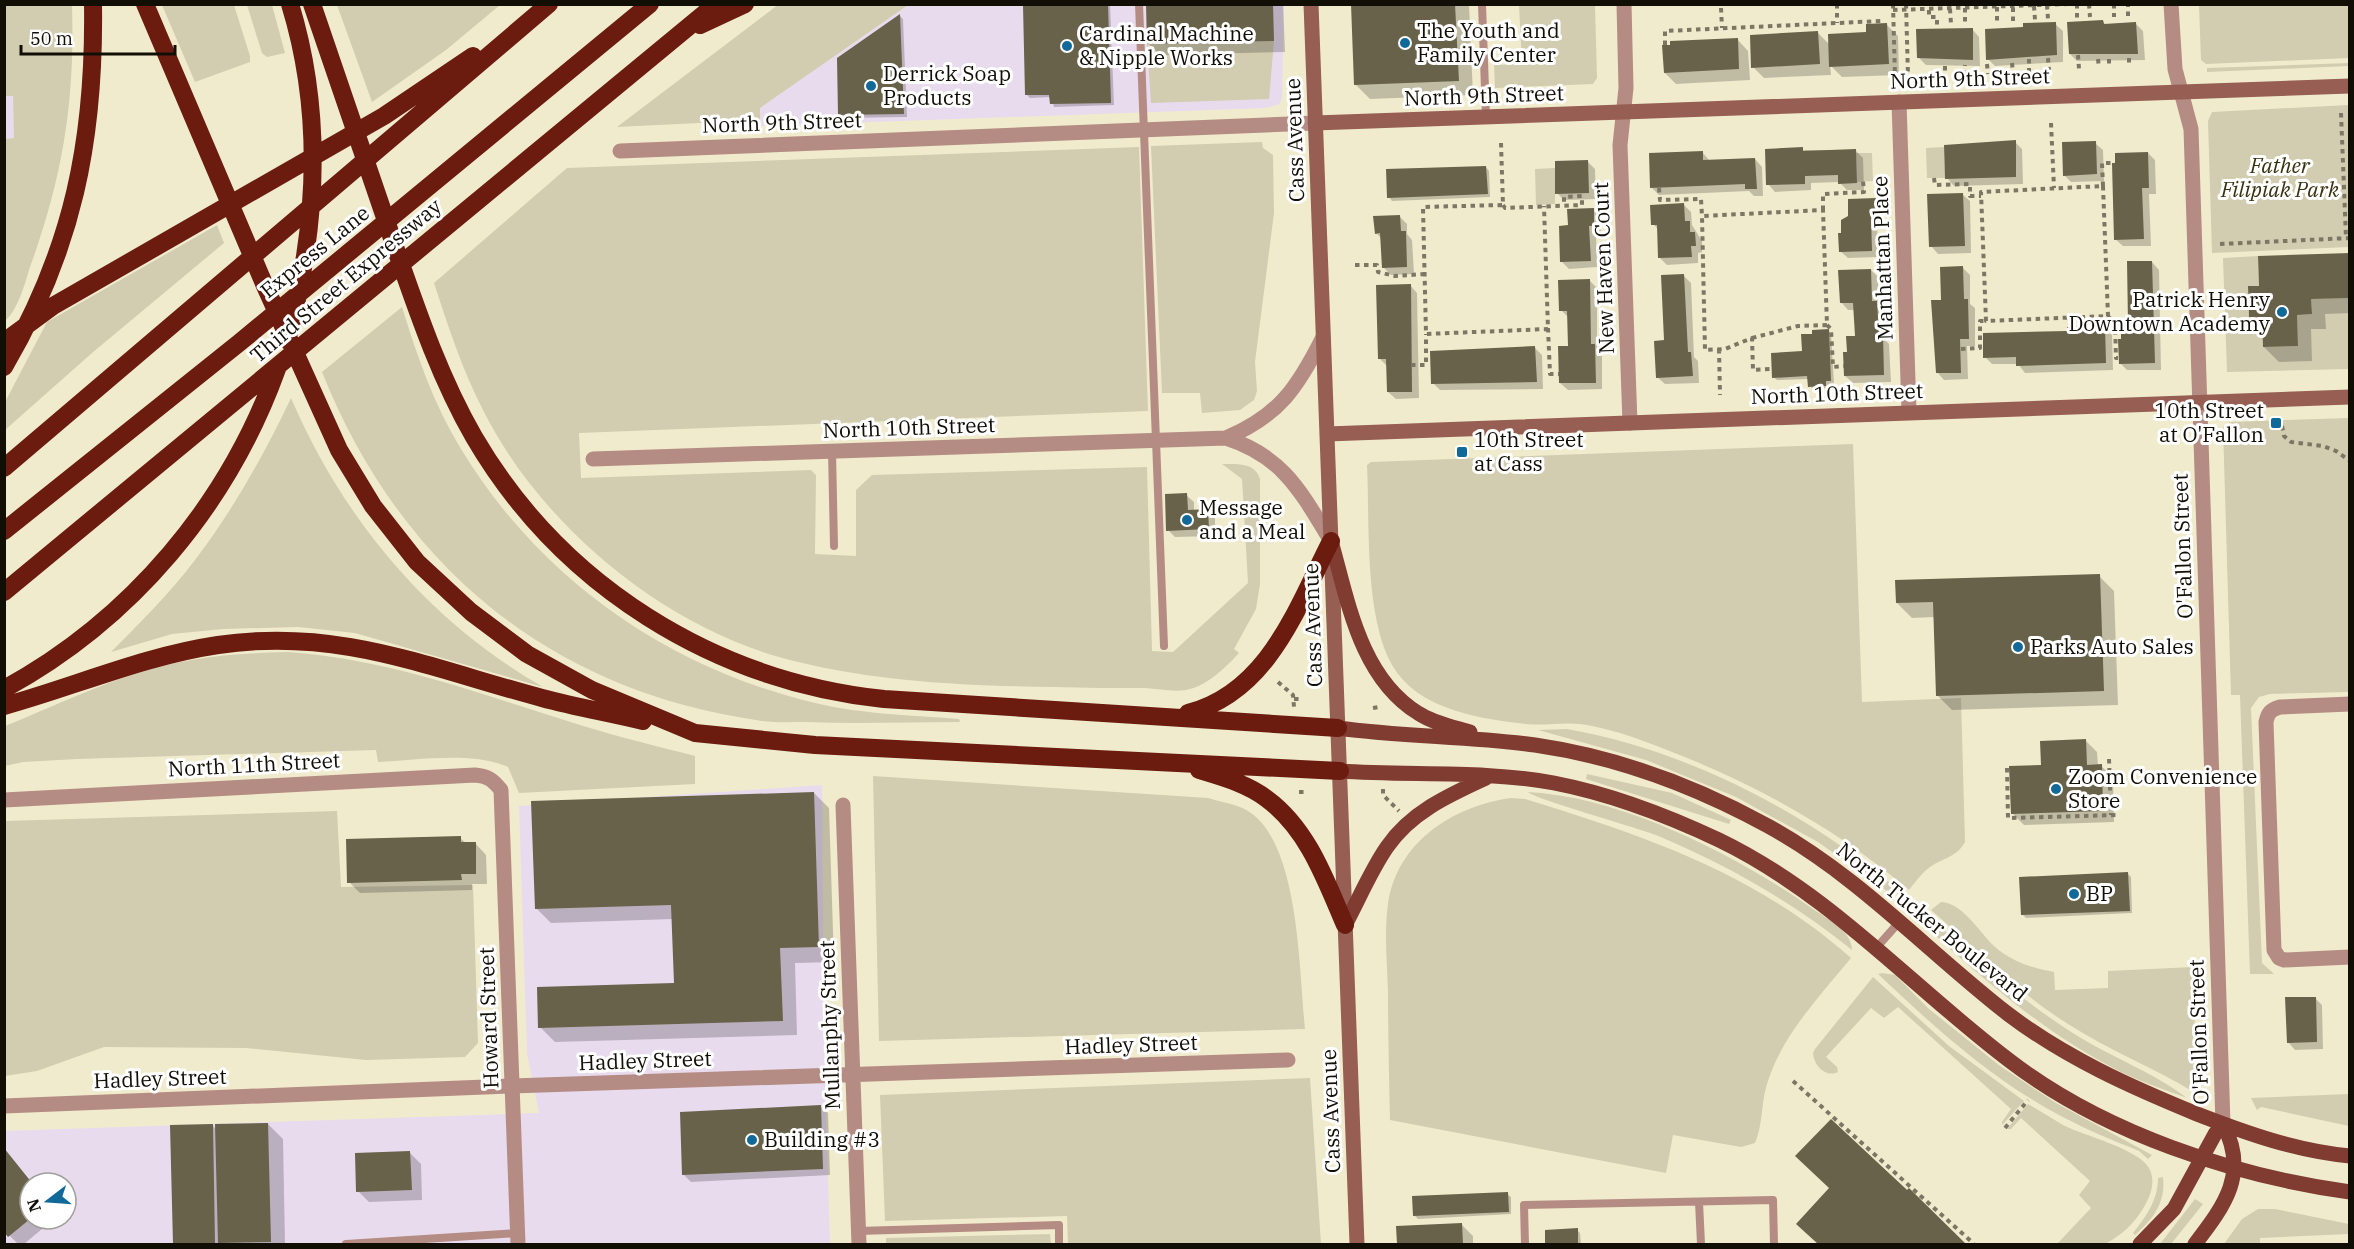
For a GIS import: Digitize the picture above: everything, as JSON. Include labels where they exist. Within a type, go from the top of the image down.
[{"type":"highway","points":[[4,367],[49,279],[70,221],[87,143],[94,68],[93,4]]},
{"type":"highway","points":[[145,4],[309,387],[339,450],[373,506],[417,562],[471,612],[527,654],[592,690],[695,732]]},
{"type":"highway","points":[[4,689],[68,649],[129,599],[197,521],[249,438],[282,356],[298,302],[311,220],[312,133],[305,68],[290,4]]},
{"type":"highway","points":[[312,4],[414,302],[434,354],[462,415],[498,475],[545,533],[599,583],[643,615],[687,641],[758,672],[793,683],[846,694],[884,699],[1338,728]]},
{"type":"highway","name":"Express Lane","points":[[4,531],[239,344],[650,4]]},
{"type":"highway","name":"Third Street Expressway","points":[[4,592],[716,4]]},
{"type":"highway","points":[[682,32],[745,4]]},
{"type":"highway","points":[[4,342],[54,306],[384,116],[548,5]]},
{"type":"highway","points":[[4,468],[548,5]]},
{"type":"highway","points":[[1174,716],[1220,701],[1236,692],[1261,668],[1282,636],[1331,541]]},
{"type":"highway","points":[[4,706],[125,666],[187,650],[249,642],[308,641],[357,646],[417,660],[542,698],[695,732],[815,746],[1340,771]]},
{"type":"highway","points":[[1174,762],[1248,788],[1281,810],[1307,844],[1345,925]]},
{"type":"main road","points":[[1331,541],[1358,631],[1385,685],[1420,715],[1496,741]]},
{"type":"main road","name":"North Tucker Boulevard","points":[[1338,728],[1496,741],[1575,752],[1622,764],[1693,789],[1797,842],[1864,889],[1968,980],[2041,1037],[2113,1079],[2223,1124],[2276,1142],[2349,1156]]},
{"type":"main road","points":[[1340,771],[1488,777],[1553,783],[1664,815],[1721,841],[1771,869],[1823,903],[2010,1061],[2089,1110],[2202,1159],[2236,1170],[2349,1192]]},
{"type":"main road","points":[[1345,925],[1387,847],[1403,828],[1441,800],[1488,777]]},
{"type":"main road","points":[[2140,1245],[2174,1209],[2223,1124],[2231,1138],[2236,1170],[2218,1211],[2194,1245]]},
{"type":"street","name":"Cass Avenue","points":[[1311,4],[1357,1245]]},
{"type":"street","name":"New Haven Court","points":[[1624,4],[1626,88],[1620,145],[1630,423]]},
{"type":"street","name":"O'Fallon Street","points":[[2171,4],[2173,55],[2191,129],[2223,1124]]},
{"type":"street","name":"North 9th Street","points":[[620,151],[1144,128],[2349,86]]},
{"type":"street","name":"Manhattan Place","points":[[1899,102],[1909,412]]},
{"type":"street","name":"North 10th Street","points":[[1226,438],[1254,425],[1289,396],[1323,337]]},
{"type":"street","name":"North 10th Street","points":[[1327,434],[2349,397]]},
{"type":"street","name":"North 10th Street","points":[[593,459],[1226,438],[1255,448],[1282,469],[1301,492],[1331,541]]},
{"type":"street","points":[[2349,704],[2280,707],[2272,709],[2266,722],[2274,950],[2278,958],[2284,960],[2349,957]]},
{"type":"street","name":"North 11th Street","points":[[4,800],[475,775],[485,776],[501,790]]},
{"type":"street","name":"Howard Street","points":[[501,790],[518,1239]]},
{"type":"street","name":"Mullanphy Street","points":[[843,805],[858,1238]]},
{"type":"street","name":"Hadley Street","points":[[4,1106],[1288,1060]]},
{"type":"lane","points":[[1139,4],[1164,646]]},
{"type":"lane","points":[[1482,4],[1486,117]]},
{"type":"lane","points":[[832,451],[834,546]]},
{"type":"lane","points":[[1876,947],[1900,920]]},
{"type":"lane","points":[[1525,1245],[1524,1205],[1773,1200],[1774,1245]]},
{"type":"lane","points":[[1699,1202],[1701,1245]]},
{"type":"lane","points":[[858,1238],[1059,1225],[1059,1245]]},
{"type":"lane","points":[[346,1245],[518,1239]]},
{"type":"path","points":[[1837,4],[1837,23]]},
{"type":"path","points":[[1893,4],[1895,77]]},
{"type":"path","points":[[1906,4],[1908,76]]},
{"type":"path","points":[[1893,10],[2068,4]]},
{"type":"path","points":[[2077,4],[2077,18]]},
{"type":"path","points":[[2089,4],[2090,17]]},
{"type":"path","points":[[2114,4],[2114,17]]},
{"type":"path","points":[[2128,4],[2128,16]]},
{"type":"path","points":[[2047,5],[2048,19]]},
{"type":"path","points":[[2034,6],[2035,20]]},
{"type":"path","points":[[1965,24],[1967,7]]},
{"type":"path","points":[[1997,7],[1997,23]]},
{"type":"path","points":[[2013,7],[2013,21]]},
{"type":"path","points":[[1721,8],[1722,28]]},
{"type":"path","points":[[1929,9],[1929,17],[1937,17],[1937,25]]},
{"type":"path","points":[[1950,9],[1951,24]]},
{"type":"path","points":[[1665,45],[1665,31],[1881,21],[1881,23]]},
{"type":"path","points":[[2078,55],[2079,69]]},
{"type":"path","points":[[2048,58],[2049,71]]},
{"type":"path","points":[[2129,58],[2129,67]]},
{"type":"path","points":[[2029,59],[2029,72]]},
{"type":"path","points":[[2098,59],[2099,68]]},
{"type":"path","points":[[2109,59],[2109,68]]},
{"type":"path","points":[[2012,63],[2013,73]]},
{"type":"path","points":[[1987,64],[1988,74]]},
{"type":"path","points":[[1964,75],[1965,65]]},
{"type":"path","points":[[1945,66],[1945,75]]},
{"type":"path","points":[[2220,244],[2348,238],[2341,113]]},
{"type":"path","points":[[2051,123],[2054,188]]},
{"type":"path","points":[[1501,144],[1503,206]]},
{"type":"path","points":[[2107,316],[2102,164],[2112,163]]},
{"type":"path","points":[[1934,178],[1935,185],[1970,184],[1970,196],[1981,196]]},
{"type":"path","points":[[1844,366],[1833,367],[1831,329],[1827,325],[1823,194],[1864,192],[1863,182]]},
{"type":"path","points":[[1986,321],[1981,192],[2103,186]]},
{"type":"path","points":[[1659,188],[1660,200],[1701,199],[1705,350],[1719,349],[1798,326],[1827,325]]},
{"type":"path","points":[[1411,365],[1426,365],[1423,207],[1503,206],[1505,208],[1544,207],[1564,206],[1582,205],[1582,196],[1564,197],[1564,206]]},
{"type":"path","points":[[1544,207],[1550,375],[1559,374]]},
{"type":"path","points":[[1702,216],[1823,210]]},
{"type":"path","points":[[1355,266],[1377,265],[1378,272],[1395,276],[1425,274]]},
{"type":"path","points":[[1960,349],[1980,348],[1980,321],[2107,316],[2115,322],[2116,358],[2118,358]]},
{"type":"path","points":[[1426,334],[1548,329],[1548,327]]},
{"type":"path","points":[[1752,338],[1753,370],[1772,369]]},
{"type":"path","points":[[1719,349],[1720,395]]},
{"type":"path","points":[[2282,426],[2284,436],[2291,442],[2323,446],[2349,461]]},
{"type":"path","points":[[1278,682],[1293,695],[1294,708]]},
{"type":"path","points":[[1294,699],[1301,699]]},
{"type":"path","points":[[1373,708],[1381,708]]},
{"type":"path","points":[[2007,768],[2008,818],[2113,815],[2109,759]]},
{"type":"path","points":[[1298,784],[1299,792]]},
{"type":"path","points":[[1383,787],[1383,795],[1399,812]]},
{"type":"path","points":[[1295,796],[1299,792],[1305,792]]},
{"type":"path","points":[[1377,795],[1383,795]]},
{"type":"path","points":[[1793,1081],[1974,1245]]},
{"type":"path","points":[[2005,1128],[2028,1100]]},
{"type":"shaded area","points":[[908,5],[1284,5],[1282,97],[1280,104],[1265,108],[761,126],[759,108]]},
{"type":"shaded area","points":[[4,96],[13,96],[14,138],[5,139]]},
{"type":"shaded area","points":[[822,785],[824,1049],[830,1244],[5,1244],[4,1131],[539,1113],[527,1054],[519,806]]},
{"type":"green space","points":[[5,4],[72,5],[72,40],[69,106],[59,169],[23,288],[14,310],[5,321],[5,139],[14,138],[13,96],[5,96]]},
{"type":"green space","points":[[337,4],[500,5],[446,50],[372,102]]},
{"type":"green space","points":[[779,4],[908,5],[760,108],[760,120],[617,127]]},
{"type":"green space","points":[[162,5],[234,5],[250,62],[195,82]]},
{"type":"green space","points":[[247,5],[272,5],[285,53],[267,57],[262,53]]},
{"type":"green space","points":[[1519,5],[1595,5],[1597,78],[1593,84],[1495,88],[1494,65],[1522,64]]},
{"type":"green space","points":[[2199,5],[2349,5],[2349,58],[2206,64],[2201,60]]},
{"type":"green space","points":[[1274,41],[1269,99],[1151,103],[1147,44]]},
{"type":"green space","points":[[2350,63],[2349,66],[2207,72],[2207,68]]},
{"type":"green space","name":"Father Filipiak Park","points":[[2349,105],[2349,247],[2212,253],[2208,121],[2212,112]]},
{"type":"green space","points":[[1262,142],[1263,148],[1273,155],[1274,213],[1255,362],[1257,391],[1254,400],[1240,410],[1202,413],[1200,393],[1162,393],[1151,146]]},
{"type":"green space","points":[[1139,147],[1148,411],[579,433],[581,478],[811,470],[816,475],[815,554],[856,556],[856,490],[872,475],[1147,467],[1152,651],[1173,652],[1248,583],[1242,479],[1222,464],[1239,464],[1250,467],[1258,473],[1260,479],[1260,584],[1256,609],[1234,649],[1239,653],[1222,670],[1201,685],[1186,690],[925,682],[861,674],[798,662],[750,647],[703,627],[657,600],[614,569],[575,534],[539,495],[508,453],[475,395],[434,283],[567,168]]},
{"type":"green space","points":[[1944,147],[1945,178],[1927,178],[1926,148]]},
{"type":"green space","points":[[1856,153],[1872,153],[1873,181],[1857,182]]},
{"type":"green space","points":[[1555,168],[1555,204],[1536,205],[1535,169]]},
{"type":"green space","points":[[217,225],[224,243],[92,353],[5,430],[5,402],[47,322]]},
{"type":"green space","points":[[2258,256],[2259,286],[2248,286],[2249,317],[2262,317],[2263,347],[2298,346],[2297,315],[2312,314],[2311,299],[2349,298],[2349,369],[2227,372],[2223,258]]},
{"type":"green space","points":[[402,307],[420,362],[442,415],[461,449],[492,495],[527,537],[566,575],[609,609],[655,639],[703,664],[754,685],[807,701],[844,709],[959,719],[960,722],[768,722],[681,704],[612,680],[548,648],[490,607],[439,559],[393,504],[354,441],[322,372]]},
{"type":"green space","points":[[291,398],[336,485],[363,525],[393,563],[462,631],[501,661],[543,687],[355,633],[298,627],[223,629],[172,634],[111,652],[165,596],[209,541],[247,482]]},
{"type":"green space","points":[[2349,418],[2349,692],[2270,694],[2259,697],[2251,708],[2262,963],[2274,974],[2250,974],[2240,695],[2231,695],[2223,427],[2230,422]]},
{"type":"green space","points":[[1853,444],[1862,702],[1961,698],[1965,842],[1955,853],[1926,870],[1909,890],[1817,823],[1717,771],[1638,739],[1597,727],[1580,724],[1526,724],[1474,716],[1439,705],[1410,687],[1398,674],[1387,654],[1379,630],[1370,574],[1367,465],[1371,462]]},
{"type":"green space","points":[[288,652],[326,656],[400,670],[594,729],[695,756],[695,784],[519,793],[508,767],[494,762],[445,758],[378,762],[376,750],[77,759],[23,762],[5,766],[5,726],[97,688],[143,671],[191,660],[251,653]]},
{"type":"green space","points":[[1567,729],[1657,752],[1746,789],[1828,837],[1903,894],[1891,894],[1818,842],[1736,797],[1646,760],[1538,730]]},
{"type":"green space","points":[[1587,774],[1672,793],[1731,820],[1729,824],[1586,779]]},
{"type":"green space","points":[[873,776],[1208,798],[1247,810],[1267,830],[1279,854],[1288,882],[1298,945],[1305,1029],[879,1041]]},
{"type":"green space","points":[[1528,792],[1564,796],[1602,805],[1640,817],[1714,850],[1783,889],[1831,921],[1848,937],[1852,950],[1783,900],[1708,859],[1656,835],[1548,801]]},
{"type":"green space","points":[[1511,798],[1525,799],[1613,828],[1697,860],[1776,903],[1814,928],[1851,958],[1814,1002],[1782,1049],[1767,1084],[1755,1143],[1741,1147],[1673,1135],[1666,1173],[1390,1120],[1386,936],[1388,904],[1393,882],[1403,862],[1431,831],[1469,809]]},
{"type":"green space","points":[[337,811],[341,887],[473,885],[478,1043],[465,1057],[366,1060],[246,1048],[104,1047],[37,1071],[5,1076],[5,821]]},
{"type":"green space","points":[[1941,902],[1956,907],[1994,946],[2008,956],[2030,966],[2054,972],[2055,990],[2108,988],[2108,971],[2193,967],[2197,1090],[2192,1091],[2099,1042],[2049,1012],[1931,910]]},
{"type":"green space","points":[[1929,916],[2000,979],[2056,1022],[2090,1043],[2161,1080],[2187,1098],[2123,1073],[2098,1060],[2027,1013],[1940,940],[1932,931]]},
{"type":"green space","points":[[1878,974],[1895,975],[1929,1009],[2000,1066],[2056,1103],[2152,1155],[2148,1159],[2139,1151],[2079,1125],[2034,1101],[2010,1085],[1920,1013]]},
{"type":"green space","points":[[1873,977],[1949,1046],[2024,1101],[2002,1125],[2011,1109],[1898,1007],[1884,1018],[1871,1008],[1826,1057],[1837,1067],[1838,1072],[1829,1073],[1821,1070],[1814,1058],[1815,1049]]},
{"type":"green space","points":[[1310,1078],[1321,1244],[1068,1244],[1067,1216],[885,1221],[880,1095]]},
{"type":"green space","points":[[2349,1094],[2349,1126],[2261,1107],[2257,1110],[2251,1098]]},
{"type":"green space","points":[[2028,1104],[2063,1125],[2133,1154],[2149,1168],[2152,1183],[2147,1202],[2132,1224],[2111,1241],[2105,1244],[2057,1244],[2091,1208],[2079,1195],[2090,1181],[2021,1118],[2011,1129],[2007,1129]]},
{"type":"green space","points":[[2163,1177],[2162,1195],[2157,1210],[2135,1235],[2133,1233],[2154,1201],[2158,1178]]},
{"type":"green space","points":[[2195,1199],[2203,1204],[2171,1244],[2160,1244]]},
{"type":"green space","points":[[2258,1209],[2275,1209],[2349,1224],[2349,1234],[2260,1238],[2260,1244],[2224,1244],[2242,1219]]},
{"type":"green space","points":[[1050,1234],[1051,1244],[886,1244],[886,1238]]},
{"type":"building","points":[[1146,4],[1273,4],[1274,41],[1147,44]]},
{"type":"building","name":"The Youth and Family Center","points":[[1351,4],[1455,4],[1459,81],[1354,85]]},
{"type":"building","name":"Cardinal Machine & Nipple Works","points":[[1023,5],[1108,5],[1111,103],[1050,104],[1049,95],[1025,95]]},
{"type":"building","name":"Derrick Soap Products","points":[[900,14],[904,114],[838,115],[837,58]]},
{"type":"building","points":[[2103,20],[2104,24],[2136,22],[2138,54],[2069,54],[2067,22]]},
{"type":"building","points":[[2056,22],[2057,55],[1986,60],[1985,29],[2023,27],[2023,23]]},
{"type":"building","points":[[1887,23],[1889,64],[1829,67],[1828,34],[1866,32],[1866,24]]},
{"type":"building","points":[[1973,28],[1973,60],[1917,58],[1916,29]]},
{"type":"building","points":[[1818,31],[1820,64],[1751,68],[1750,35]]},
{"type":"building","points":[[1738,38],[1739,69],[1664,73],[1662,45],[1670,45],[1670,41]]},
{"type":"building","points":[[2016,140],[2016,177],[1945,179],[1944,145]]},
{"type":"building","points":[[2096,141],[2097,174],[2063,176],[2062,142]]},
{"type":"building","points":[[1803,147],[1803,151],[1856,149],[1857,183],[1838,184],[1838,175],[1805,176],[1805,184],[1766,185],[1765,149]]},
{"type":"building","points":[[1703,151],[1703,160],[1755,158],[1757,189],[1745,189],[1745,184],[1650,188],[1649,153]]},
{"type":"building","points":[[2148,152],[2149,188],[2142,188],[2144,239],[2114,240],[2112,163],[2115,163],[2115,153]]},
{"type":"building","points":[[1588,160],[1589,193],[1555,194],[1555,161]]},
{"type":"building","points":[[1486,166],[1488,194],[1387,198],[1386,169]]},
{"type":"building","points":[[1963,193],[1965,246],[1929,247],[1927,194]]},
{"type":"building","points":[[1876,198],[1876,215],[1871,216],[1872,251],[1839,252],[1838,233],[1841,233],[1841,220],[1848,216],[1848,199]]},
{"type":"building","points":[[1684,203],[1685,221],[1690,221],[1690,232],[1695,232],[1696,246],[1691,246],[1692,257],[1658,258],[1657,225],[1651,225],[1650,205]]},
{"type":"building","points":[[1594,208],[1594,226],[1589,226],[1591,261],[1560,262],[1559,226],[1568,225],[1567,209]]},
{"type":"building","points":[[1400,215],[1401,231],[1406,231],[1407,267],[1382,268],[1380,233],[1375,234],[1373,216]]},
{"type":"building","name":"Patrick Henry Downtown Academy","points":[[2350,253],[2350,298],[2311,299],[2312,314],[2297,315],[2298,346],[2263,347],[2262,317],[2249,317],[2248,286],[2259,286],[2258,256]]},
{"type":"building","points":[[2127,261],[2152,261],[2155,363],[2119,364],[2118,339],[2121,339],[2121,329],[2125,328],[2125,323],[2128,323]]},
{"type":"building","points":[[1963,266],[1964,299],[1968,299],[1969,339],[1960,339],[1961,373],[1936,373],[1931,300],[1941,300],[1940,267]]},
{"type":"building","points":[[1871,269],[1872,301],[1877,301],[1879,335],[1883,335],[1884,375],[1844,376],[1843,352],[1847,352],[1846,336],[1855,336],[1853,303],[1840,303],[1838,270]]},
{"type":"building","points":[[1684,274],[1688,352],[1691,352],[1693,376],[1656,378],[1654,341],[1664,340],[1661,275]]},
{"type":"building","points":[[1590,279],[1591,344],[1595,344],[1596,383],[1559,383],[1558,346],[1568,346],[1567,311],[1559,311],[1558,280]]},
{"type":"building","points":[[1411,284],[1412,392],[1387,392],[1386,359],[1378,359],[1376,285]]},
{"type":"building","points":[[2105,326],[2106,363],[2016,366],[2016,357],[1983,358],[1983,333],[2067,331],[2067,327]]},
{"type":"building","points":[[1829,329],[1831,381],[1826,381],[1826,386],[1808,387],[1807,376],[1772,378],[1771,353],[1802,351],[1801,334],[1812,334],[1812,330]]},
{"type":"building","points":[[1535,346],[1537,382],[1431,384],[1430,351]]},
{"type":"building","name":"Message and a Meal","points":[[1187,493],[1188,510],[1208,509],[1209,529],[1166,531],[1165,494]]},
{"type":"building","name":"Parks Auto Sales","points":[[2100,574],[2104,691],[1936,696],[1933,602],[1896,603],[1895,580]]},
{"type":"building","name":"Zoom Convenience Store","points":[[2086,739],[2087,765],[2102,764],[2103,811],[2011,814],[2009,766],[2041,765],[2040,741]]},
{"type":"building","points":[[814,792],[819,947],[780,948],[783,1021],[538,1028],[537,987],[674,983],[671,905],[535,909],[531,801]]},
{"type":"building","points":[[461,836],[461,842],[476,842],[476,874],[461,874],[462,880],[347,883],[346,839]]},
{"type":"building","name":"BP","points":[[2128,872],[2130,911],[2021,915],[2019,877]]},
{"type":"building","points":[[2285,997],[2316,997],[2317,1042],[2287,1043]]},
{"type":"building","name":"Building #3","points":[[821,1105],[823,1169],[682,1175],[680,1112]]},
{"type":"building","points":[[1831,1119],[1907,1190],[1909,1188],[1966,1244],[1818,1244],[1796,1224],[1829,1188],[1795,1156]]},
{"type":"building","points":[[268,1123],[271,1242],[218,1243],[215,1124]]},
{"type":"building","points":[[213,1124],[215,1244],[173,1244],[170,1125]]},
{"type":"building","points":[[4,1148],[22,1171],[18,1171],[18,1229],[8,1237],[4,1232]]},
{"type":"building","points":[[410,1151],[412,1190],[356,1192],[355,1153]]},
{"type":"building","points":[[1508,1192],[1509,1212],[1413,1216],[1412,1196]]},
{"type":"building","points":[[1462,1223],[1463,1244],[1397,1244],[1396,1226]]},
{"type":"building","points":[[1578,1228],[1578,1244],[1545,1244],[1545,1230]]},
{"type":"place","name":"The Youth and Family Center","points":[[1405,43]]},
{"type":"place","name":"Cardinal Machine & Nipple Works","points":[[1067,46]]},
{"type":"place","name":"Derrick Soap Products","points":[[871,86]]},
{"type":"place","name":"Patrick Henry Downtown Academy","points":[[2282,312]]},
{"type":"place","name":"10th Street at O'Fallon","points":[[2276,423]]},
{"type":"place","name":"10th Street at Cass","points":[[1462,452]]},
{"type":"place","name":"Message and a Meal","points":[[1187,520]]},
{"type":"place","name":"Parks Auto Sales","points":[[2018,647]]},
{"type":"place","name":"Zoom Convenience Store","points":[[2056,789]]},
{"type":"place","name":"BP","points":[[2074,894]]},
{"type":"place","name":"Building #3","points":[[752,1140]]}]
